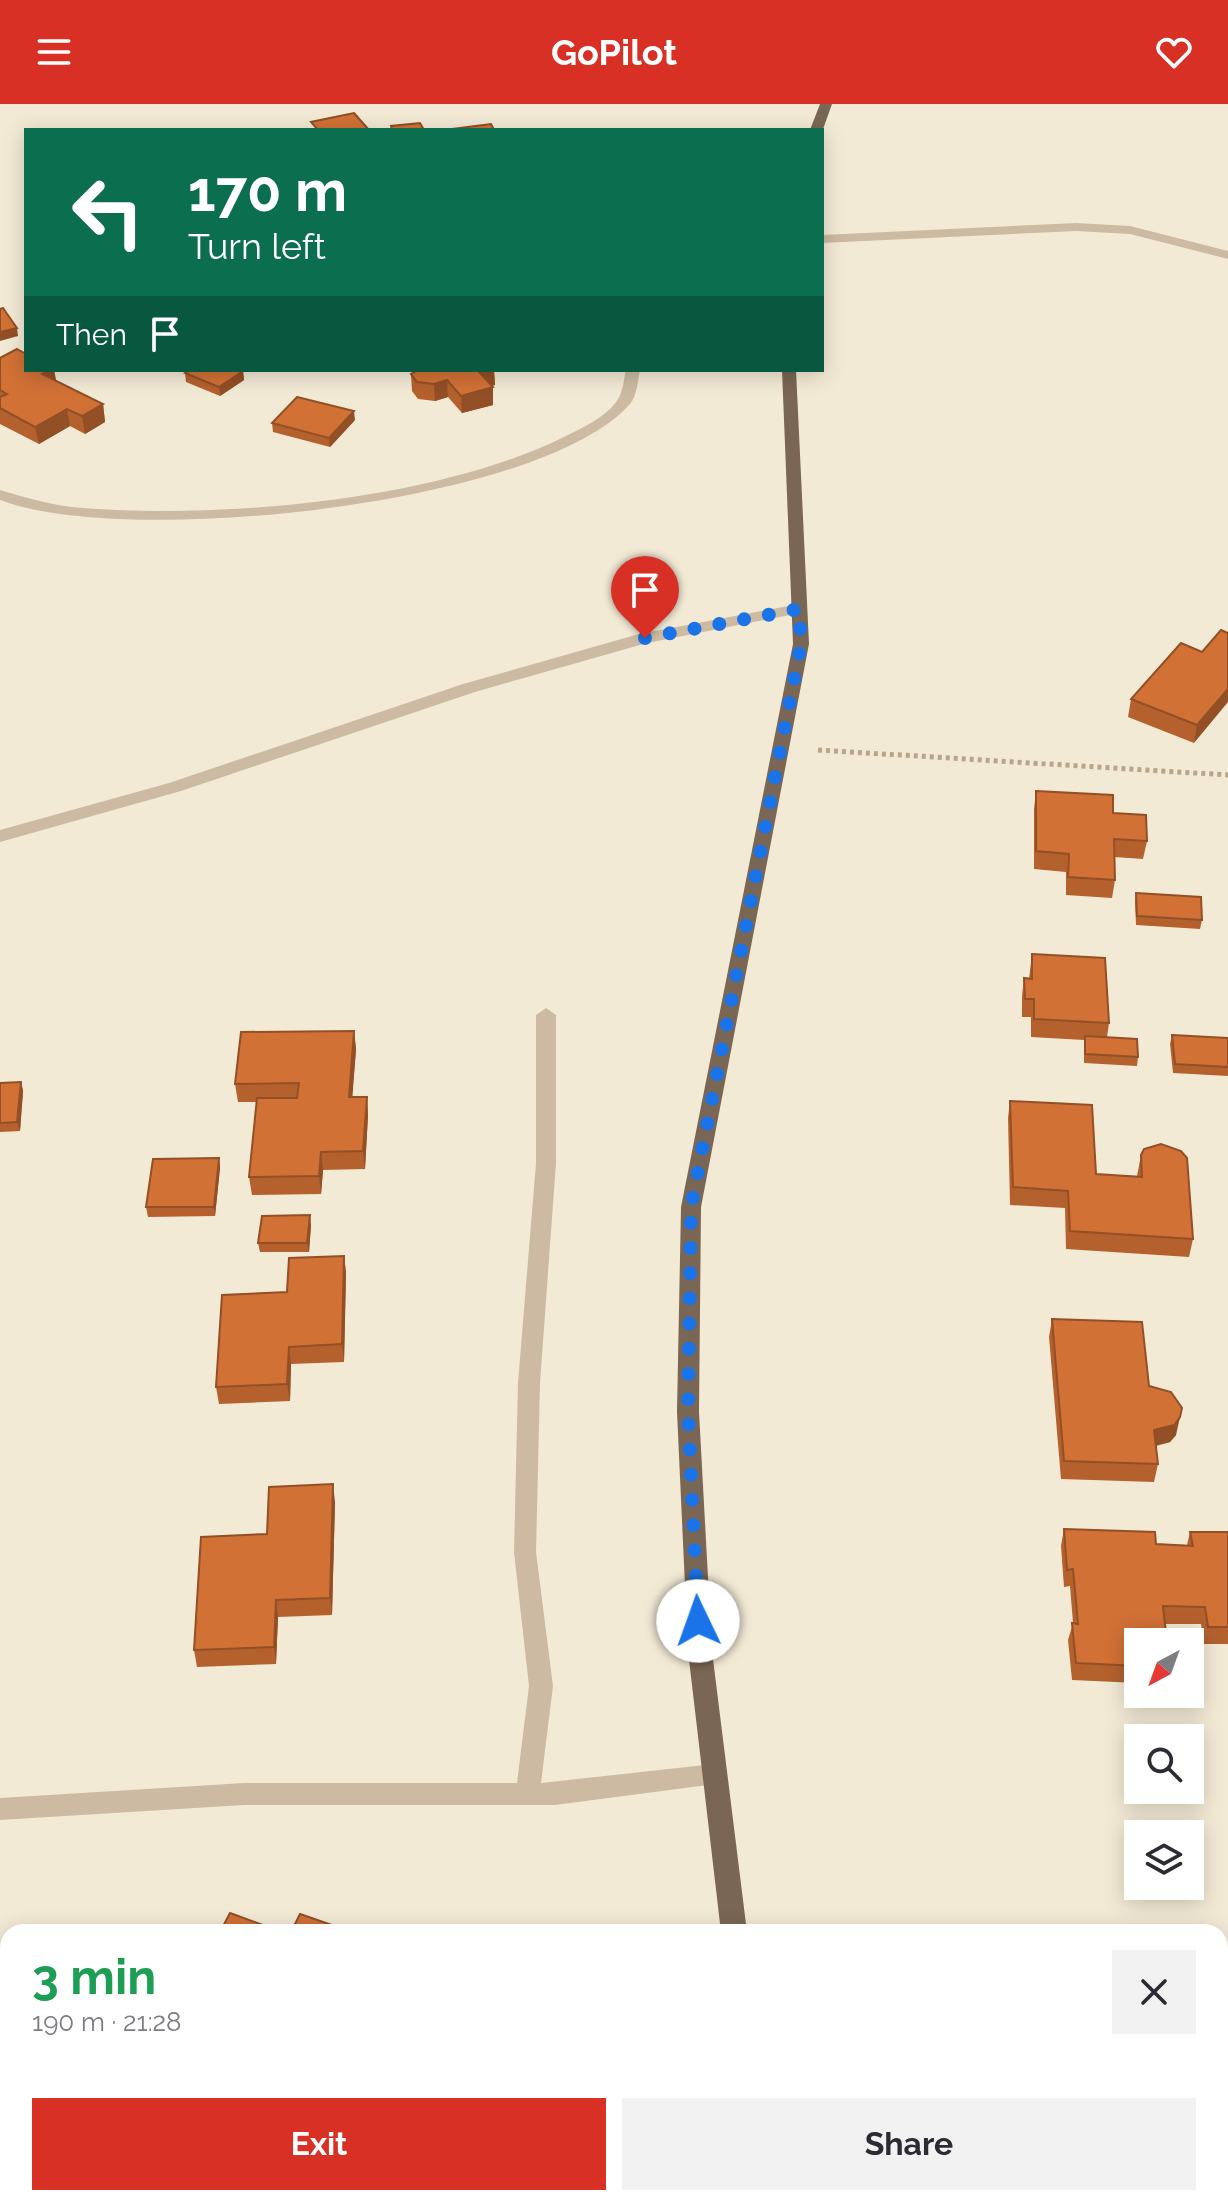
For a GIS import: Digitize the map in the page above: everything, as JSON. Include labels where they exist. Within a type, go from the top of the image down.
[{"type":"main road","points":[[818,128],[826,104]]},
{"type":"main road","points":[[733,1924],[700,1651],[688,1412],[691,1207],[801,644],[789,372]]},
{"type":"street","points":[[824,239],[1076,227],[1130,230],[1228,255]]},
{"type":"street","points":[[0,495],[24,506],[154,515],[295,508],[471,476],[563,447],[619,412],[635,381],[633,372]]},
{"type":"street","points":[[0,836],[175,787],[469,688],[630,642],[799,609]]},
{"type":"street","points":[[528,1792],[541,1686],[525,1552],[529,1383],[546,1163],[546,1015]]},
{"type":"street","points":[[0,1809],[244,1794],[555,1794],[714,1775]]},
{"type":"path","points":[[781,747],[1228,775]]},
{"type":"building","points":[[354,113],[367,128],[316,128],[311,122]]},
{"type":"building","points":[[420,123],[423,128],[392,128]]},
{"type":"building","points":[[491,124],[493,128],[460,128]]},
{"type":"building","points":[[3,308],[17,328],[0,332],[0,309]]},
{"type":"building","points":[[17,349],[24,353],[24,372],[46,372],[42,374],[103,404],[82,416],[67,409],[35,427],[0,408],[0,397],[7,394],[0,390],[0,358]]},
{"type":"building","points":[[186,372],[242,372],[219,387]]},
{"type":"building","points":[[479,372],[493,387],[461,396],[447,380],[434,384],[417,382],[411,374]]},
{"type":"building","points":[[297,397],[354,411],[329,438],[272,423]]},
{"type":"building","points":[[1221,630],[1228,633],[1228,689],[1197,725],[1131,699],[1181,643],[1202,652]]},
{"type":"building","points":[[1036,791],[1113,795],[1113,813],[1146,815],[1147,841],[1114,839],[1115,880],[1068,877],[1069,854],[1036,851]]},
{"type":"building","points":[[1136,893],[1201,897],[1202,920],[1137,916]]},
{"type":"building","points":[[1032,954],[1105,958],[1109,1023],[1034,1019],[1034,999],[1025,999],[1024,978],[1032,979]]},
{"type":"building","points":[[354,1031],[349,1097],[367,1097],[363,1151],[321,1152],[319,1176],[249,1177],[257,1098],[297,1098],[299,1083],[235,1084],[241,1032]]},
{"type":"building","points":[[1172,1035],[1228,1038],[1228,1067],[1175,1064]]},
{"type":"building","points":[[1085,1036],[1137,1039],[1138,1057],[1085,1054]]},
{"type":"building","points":[[21,1082],[17,1122],[0,1123],[0,1083]]},
{"type":"building","points":[[1010,1101],[1092,1105],[1096,1174],[1142,1177],[1141,1155],[1144,1149],[1161,1144],[1181,1151],[1187,1158],[1193,1239],[1070,1231],[1068,1191],[1013,1187]]},
{"type":"building","points":[[219,1158],[214,1207],[146,1207],[153,1159]]},
{"type":"building","points":[[310,1215],[307,1243],[258,1243],[262,1216]]},
{"type":"building","points":[[344,1256],[342,1344],[289,1347],[287,1384],[216,1387],[222,1295],[287,1292],[289,1258]]},
{"type":"building","points":[[1052,1319],[1142,1322],[1149,1386],[1171,1392],[1182,1408],[1174,1425],[1154,1430],[1158,1464],[1064,1461]]},
{"type":"building","points":[[333,1484],[330,1598],[276,1600],[274,1647],[194,1650],[201,1537],[267,1534],[269,1487]]},
{"type":"building","points":[[1064,1529],[1155,1532],[1156,1544],[1193,1546],[1190,1532],[1228,1532],[1228,1627],[1208,1627],[1205,1607],[1163,1606],[1165,1628],[1124,1628],[1124,1665],[1076,1663],[1072,1623],[1078,1624],[1073,1569],[1067,1570]]},
{"type":"building","points":[[230,1913],[260,1924],[224,1924]]},
{"type":"building","points":[[300,1914],[329,1924],[295,1924]]},
{"type":"route","points":[[645,638],[799,609],[801,644],[691,1207],[688,1412],[698,1621]]}]
